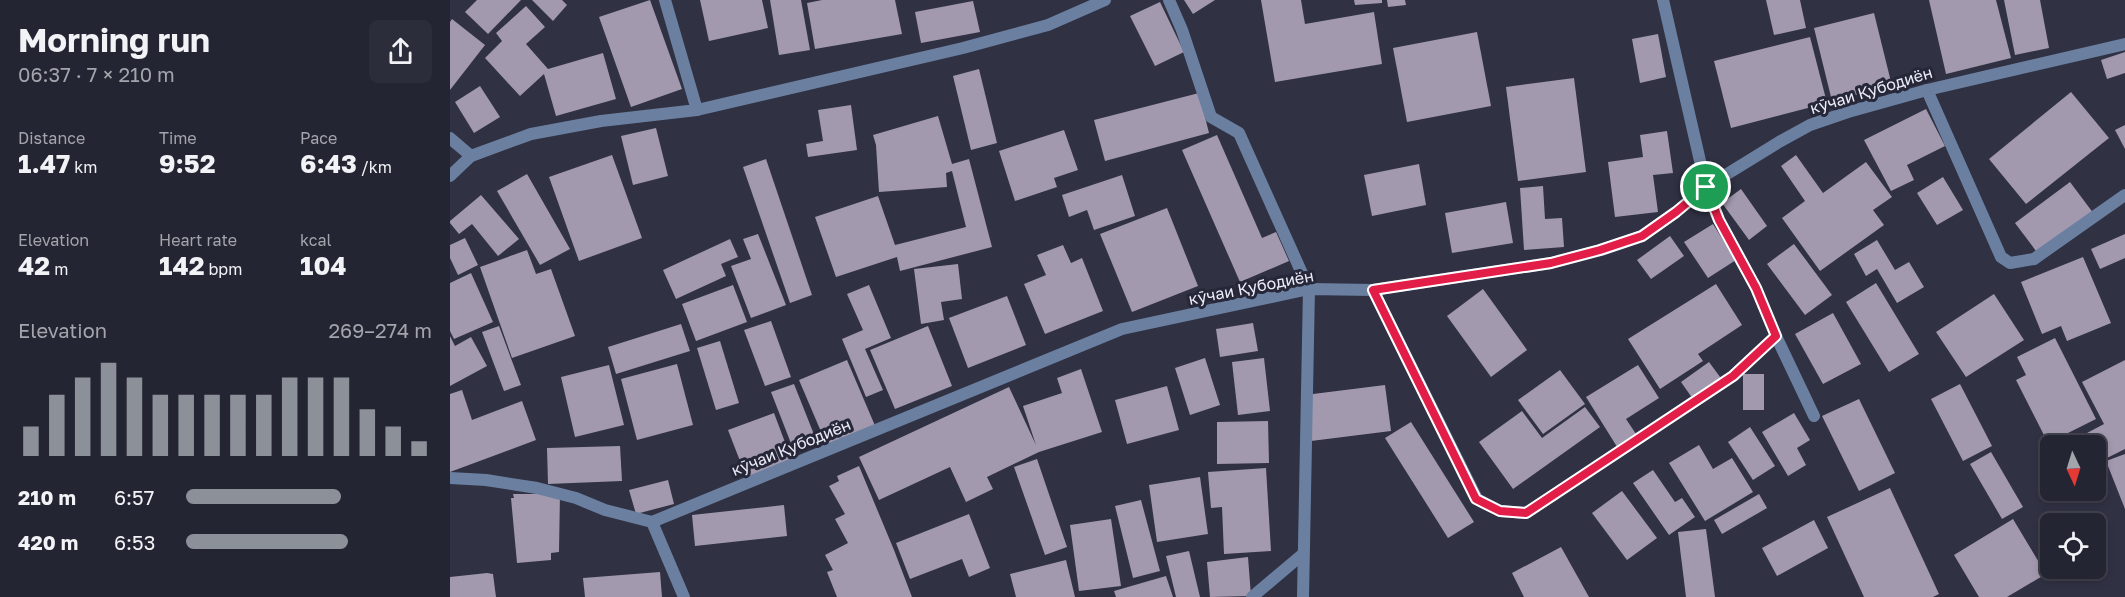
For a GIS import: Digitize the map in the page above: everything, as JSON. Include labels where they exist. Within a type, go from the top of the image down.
[{"type":"street","points":[[665,0],[697,110]]},
{"type":"street","points":[[450,176],[471,156],[531,134],[601,121],[697,110],[963,48],[1048,25],[1105,0]]},
{"type":"street","points":[[1168,0],[1182,30],[1211,117],[1239,133],[1309,289],[1303,597]]},
{"type":"street","points":[[1663,0],[1706,187],[1719,220],[1756,288],[1814,416]]},
{"type":"street","name":"кӯчаи Қубодиён","points":[[652,522],[1122,329],[1309,289],[1373,290],[1551,263],[1600,250],[1642,236],[1706,187],[1810,125],[1927,90],[2125,44]]},
{"type":"street","points":[[1927,90],[2001,257],[2010,264],[2034,259],[2125,195]]},
{"type":"street","points":[[450,138],[471,156]]},
{"type":"street","points":[[1373,290],[1476,499],[1500,511],[1526,513],[1733,376],[1776,336]]},
{"type":"street","points":[[450,478],[486,480],[537,488],[576,498],[605,510],[652,522],[684,597]]},
{"type":"street","points":[[1252,597],[1303,554]]},
{"type":"building","points":[[477,0],[521,0],[488,34],[465,12]]},
{"type":"building","points":[[532,0],[562,0],[567,5],[553,21]]},
{"type":"building","points":[[650,0],[682,89],[631,107],[599,17]]},
{"type":"building","points":[[700,0],[762,0],[768,28],[709,41]]},
{"type":"building","points":[[770,0],[801,0],[810,50],[779,55]]},
{"type":"building","points":[[822,0],[895,0],[902,34],[815,49],[807,3]]},
{"type":"building","points":[[1184,0],[1215,0],[1193,14]]},
{"type":"building","points":[[1261,0],[1301,0],[1305,24],[1374,12],[1382,64],[1275,82]]},
{"type":"building","points":[[1354,0],[1382,0],[1382,3],[1355,5]]},
{"type":"building","points":[[1387,0],[1405,0],[1406,5],[1388,7]]},
{"type":"building","points":[[1766,0],[1800,0],[1806,28],[1774,35]]},
{"type":"building","points":[[1929,0],[1996,0],[2011,58],[1946,74]]},
{"type":"building","points":[[2004,0],[2040,0],[2049,48],[2015,55]]},
{"type":"building","points":[[973,1],[980,32],[921,43],[915,12]]},
{"type":"building","points":[[1160,2],[1184,52],[1155,66],[1130,16]]},
{"type":"building","points":[[526,6],[545,27],[526,44],[548,69],[603,53],[616,99],[556,116],[544,74],[520,96],[485,58],[502,41],[496,33]]},
{"type":"building","points":[[1874,13],[1892,86],[1832,101],[1814,28]]},
{"type":"building","points":[[452,19],[485,45],[450,90],[450,22]]},
{"type":"building","points":[[1477,32],[1491,106],[1407,122],[1393,48]]},
{"type":"building","points":[[1658,34],[1666,77],[1640,83],[1632,39]]},
{"type":"building","points":[[1810,37],[1827,103],[1731,128],[1714,61]]},
{"type":"building","points":[[2125,52],[2125,73],[2107,79],[2101,60]]},
{"type":"building","points":[[979,69],[997,143],[971,150],[953,76]]},
{"type":"building","points":[[1574,78],[1586,172],[1518,181],[1506,87]]},
{"type":"building","points":[[480,86],[500,117],[474,133],[455,102]]},
{"type":"building","points":[[2071,92],[2109,138],[2026,204],[1989,159]]},
{"type":"building","points":[[1199,93],[1209,133],[1105,161],[1094,120]]},
{"type":"building","points":[[851,105],[857,150],[808,157],[806,144],[823,141],[818,110]]},
{"type":"building","points":[[1926,109],[1945,146],[1907,165],[1914,180],[1891,191],[1864,140]]},
{"type":"building","points":[[938,116],[952,164],[969,159],[992,247],[900,271],[897,257],[836,277],[815,217],[878,196],[895,245],[966,227],[952,171],[946,173],[947,187],[879,192],[876,145],[873,135]]},
{"type":"building","points":[[2125,125],[2125,149],[2115,130]]},
{"type":"building","points":[[656,128],[668,176],[633,185],[621,136]]},
{"type":"building","points":[[1064,130],[1078,170],[1054,178],[1057,187],[1015,201],[999,151]]},
{"type":"building","points":[[1667,131],[1673,173],[1653,175],[1658,212],[1615,217],[1608,162],[1643,157],[1640,135]]},
{"type":"building","points":[[1217,135],[1262,238],[1276,232],[1289,261],[1240,282],[1182,150]]},
{"type":"building","points":[[612,155],[642,238],[579,261],[549,177]]},
{"type":"building","points":[[1796,155],[1823,193],[1866,162],[1892,197],[1873,210],[1884,225],[1820,271],[1782,218],[1805,201],[1781,166]]},
{"type":"building","points":[[766,159],[812,295],[790,303],[743,167]]},
{"type":"building","points":[[1419,164],[1426,205],[1372,216],[1364,175]]},
{"type":"building","points":[[527,174],[570,249],[540,265],[497,191]]},
{"type":"building","points":[[1122,175],[1135,216],[1094,230],[1087,210],[1069,217],[1062,195]]},
{"type":"building","points":[[1943,177],[1963,210],[1937,225],[1917,193]]},
{"type":"building","points":[[2070,182],[2094,214],[2039,255],[2015,223]]},
{"type":"building","points":[[1543,186],[1545,219],[1562,218],[1564,247],[1524,250],[1520,188]]},
{"type":"building","points":[[1741,189],[1767,226],[1749,240],[1722,203]]},
{"type":"building","points":[[481,195],[519,239],[498,256],[472,224],[459,234],[450,223]]},
{"type":"building","points":[[1506,202],[1513,243],[1452,253],[1445,213]]},
{"type":"building","points":[[1167,208],[1198,286],[1132,312],[1100,234]]},
{"type":"building","points":[[1713,224],[1736,260],[1708,278],[1684,242]]},
{"type":"building","points":[[758,234],[786,305],[751,318],[731,266],[751,259],[743,239]]},
{"type":"building","points":[[2125,234],[2125,258],[2100,269],[2091,249]]},
{"type":"building","points":[[1670,236],[1684,256],[1651,279],[1637,260]]},
{"type":"building","points":[[465,238],[478,265],[458,275],[450,258],[450,245]]},
{"type":"building","points":[[730,239],[738,257],[721,264],[726,276],[676,299],[663,270]]},
{"type":"building","points":[[1877,240],[1895,270],[1909,262],[1924,287],[1897,303],[1877,269],[1866,276],[1854,254]]},
{"type":"building","points":[[1794,244],[1832,295],[1805,315],[1767,264]]},
{"type":"building","points":[[1063,245],[1071,263],[1082,258],[1103,311],[1045,334],[1024,284],[1046,275],[1037,255]]},
{"type":"building","points":[[527,250],[536,274],[551,269],[575,336],[512,358],[480,267]]},
{"type":"building","points":[[2083,257],[2111,323],[2067,341],[2061,326],[2042,334],[2021,282]]},
{"type":"building","points":[[958,264],[962,299],[941,302],[944,320],[921,324],[914,269]]},
{"type":"building","points":[[471,273],[493,322],[454,339],[450,331],[450,283]]},
{"type":"building","points":[[1876,283],[1919,354],[1889,372],[1846,302]]},
{"type":"building","points":[[1716,284],[1742,325],[1698,354],[1703,361],[1660,389],[1628,339]]},
{"type":"building","points":[[733,285],[747,322],[696,341],[682,304]]},
{"type":"building","points":[[869,285],[891,338],[865,349],[883,390],[866,397],[842,339],[863,330],[847,294]]},
{"type":"building","points":[[1483,289],[1527,350],[1491,377],[1447,316]]},
{"type":"building","points":[[1994,294],[2024,340],[1966,377],[1936,332]]},
{"type":"building","points":[[1007,296],[1026,345],[968,368],[949,318]]},
{"type":"building","points":[[1833,313],[1861,364],[1823,384],[1795,334]]},
{"type":"building","points":[[771,321],[791,377],[765,386],[744,330]]},
{"type":"building","points":[[1253,323],[1258,351],[1220,357],[1216,329]]},
{"type":"building","points":[[681,324],[690,351],[616,374],[608,347]]},
{"type":"building","points":[[499,326],[521,385],[504,391],[482,332]]},
{"type":"building","points":[[928,326],[952,386],[895,409],[870,350]]},
{"type":"building","points":[[450,336],[455,346],[471,337],[487,366],[450,386]]},
{"type":"building","points":[[2055,338],[2096,419],[2064,435],[2044,435],[2016,380],[2026,375],[2017,357]]},
{"type":"building","points":[[720,341],[739,403],[716,410],[697,348]]},
{"type":"building","points":[[1205,358],[1220,405],[1190,415],[1175,368]]},
{"type":"building","points":[[1264,358],[1270,411],[1238,415],[1232,362]]},
{"type":"building","points":[[847,360],[876,428],[828,448],[799,380]]},
{"type":"building","points":[[2125,360],[2125,449],[2106,458],[2106,435],[2088,435],[2087,433],[2104,424],[2082,382]]},
{"type":"building","points":[[1709,362],[1723,381],[1695,402],[1681,382]]},
{"type":"building","points":[[677,364],[693,425],[637,440],[621,379]]},
{"type":"building","points":[[609,365],[624,425],[575,437],[561,377]]},
{"type":"building","points":[[1638,365],[1659,398],[1626,419],[1638,437],[1619,450],[1586,397]]},
{"type":"building","points":[[1081,369],[1102,432],[1039,452],[987,477],[993,489],[966,502],[950,467],[879,500],[859,457],[1009,387],[1036,445],[1023,406],[1062,393],[1057,378]]},
{"type":"building","points":[[1560,370],[1585,404],[1543,434],[1518,400]]},
{"type":"building","points":[[1743,374],[1764,374],[1764,410],[1743,410]]},
{"type":"building","points":[[794,384],[817,442],[794,451],[771,392]]},
{"type":"building","points":[[1960,384],[1992,446],[1963,461],[1931,399]]},
{"type":"building","points":[[1385,385],[1391,431],[1311,441],[1305,395]]},
{"type":"building","points":[[1167,386],[1179,430],[1127,444],[1115,400]]},
{"type":"building","points":[[462,390],[472,420],[522,401],[536,440],[450,472],[450,394]]},
{"type":"building","points":[[1859,399],[1895,473],[1859,491],[1822,416]]},
{"type":"building","points":[[1585,407],[1600,427],[1513,489],[1479,442],[1522,411],[1542,438]]},
{"type":"building","points":[[774,413],[792,461],[747,479],[728,430]]},
{"type":"building","points":[[1794,413],[1810,440],[1797,448],[1806,465],[1788,476],[1762,432]]},
{"type":"building","points":[[1268,421],[1269,463],[1217,464],[1217,422]]},
{"type":"building","points":[[1411,422],[1474,522],[1448,538],[1385,438]]},
{"type":"building","points":[[1750,427],[1775,466],[1753,480],[1728,442]]},
{"type":"building","points":[[1699,445],[1713,469],[1732,458],[1753,492],[1705,521],[1669,463]]},
{"type":"building","points":[[620,446],[622,481],[548,484],[547,448]]},
{"type":"building","points":[[1991,452],[2023,507],[2002,519],[1970,464]]},
{"type":"building","points":[[2125,454],[2125,509],[2106,461]]},
{"type":"building","points":[[1037,459],[1067,547],[1045,555],[1014,467]]},
{"type":"building","points":[[859,466],[912,597],[837,597],[827,572],[833,570],[825,555],[848,543],[835,519],[845,514],[829,486],[839,481],[837,476]]},
{"type":"building","points":[[1266,468],[1271,551],[1224,554],[1222,507],[1211,508],[1208,472]]},
{"type":"building","points":[[1653,470],[1675,502],[1682,498],[1695,517],[1669,535],[1633,483]]},
{"type":"building","points":[[1200,477],[1208,534],[1157,542],[1149,485]]},
{"type":"building","points":[[668,480],[674,504],[636,514],[629,490]]},
{"type":"building","points":[[1890,488],[1939,594],[1933,597],[1864,597],[1827,517]]},
{"type":"building","points":[[1622,491],[1657,538],[1627,560],[1592,513]]},
{"type":"building","points":[[513,494],[560,494],[559,552],[551,553],[551,560],[517,563],[511,498],[514,498]]},
{"type":"building","points":[[1759,494],[1767,508],[1722,534],[1714,520]]},
{"type":"building","points":[[1141,500],[1160,571],[1133,578],[1115,506]]},
{"type":"building","points":[[784,505],[787,536],[695,546],[692,515]]},
{"type":"building","points":[[969,514],[990,568],[969,577],[962,559],[910,579],[896,543]]},
{"type":"building","points":[[1111,519],[1121,586],[1079,591],[1070,525]]},
{"type":"building","points":[[2013,519],[2040,564],[2040,578],[2007,597],[1979,597],[1954,555]]},
{"type":"building","points":[[1814,520],[1828,548],[1777,576],[1762,548]]},
{"type":"building","points":[[1706,529],[1715,597],[1686,597],[1678,532]]},
{"type":"building","points":[[1561,547],[1589,597],[1524,597],[1512,573]]},
{"type":"building","points":[[1189,551],[1200,597],[1176,597],[1166,556]]},
{"type":"building","points":[[1248,557],[1251,596],[1210,597],[1207,562]]},
{"type":"building","points":[[1066,560],[1075,597],[1016,597],[1010,574]]},
{"type":"building","points":[[660,572],[662,597],[585,597],[583,578]]},
{"type":"building","points":[[493,574],[496,597],[450,597],[450,577]]},
{"type":"building","points":[[1166,576],[1173,597],[1116,597],[1114,591]]},
{"type":"route","points":[[1706,187],[1719,220],[1756,288],[1776,336],[1733,376],[1526,513],[1500,511],[1476,499],[1373,290],[1551,263],[1600,250],[1642,236],[1706,187]]}]
